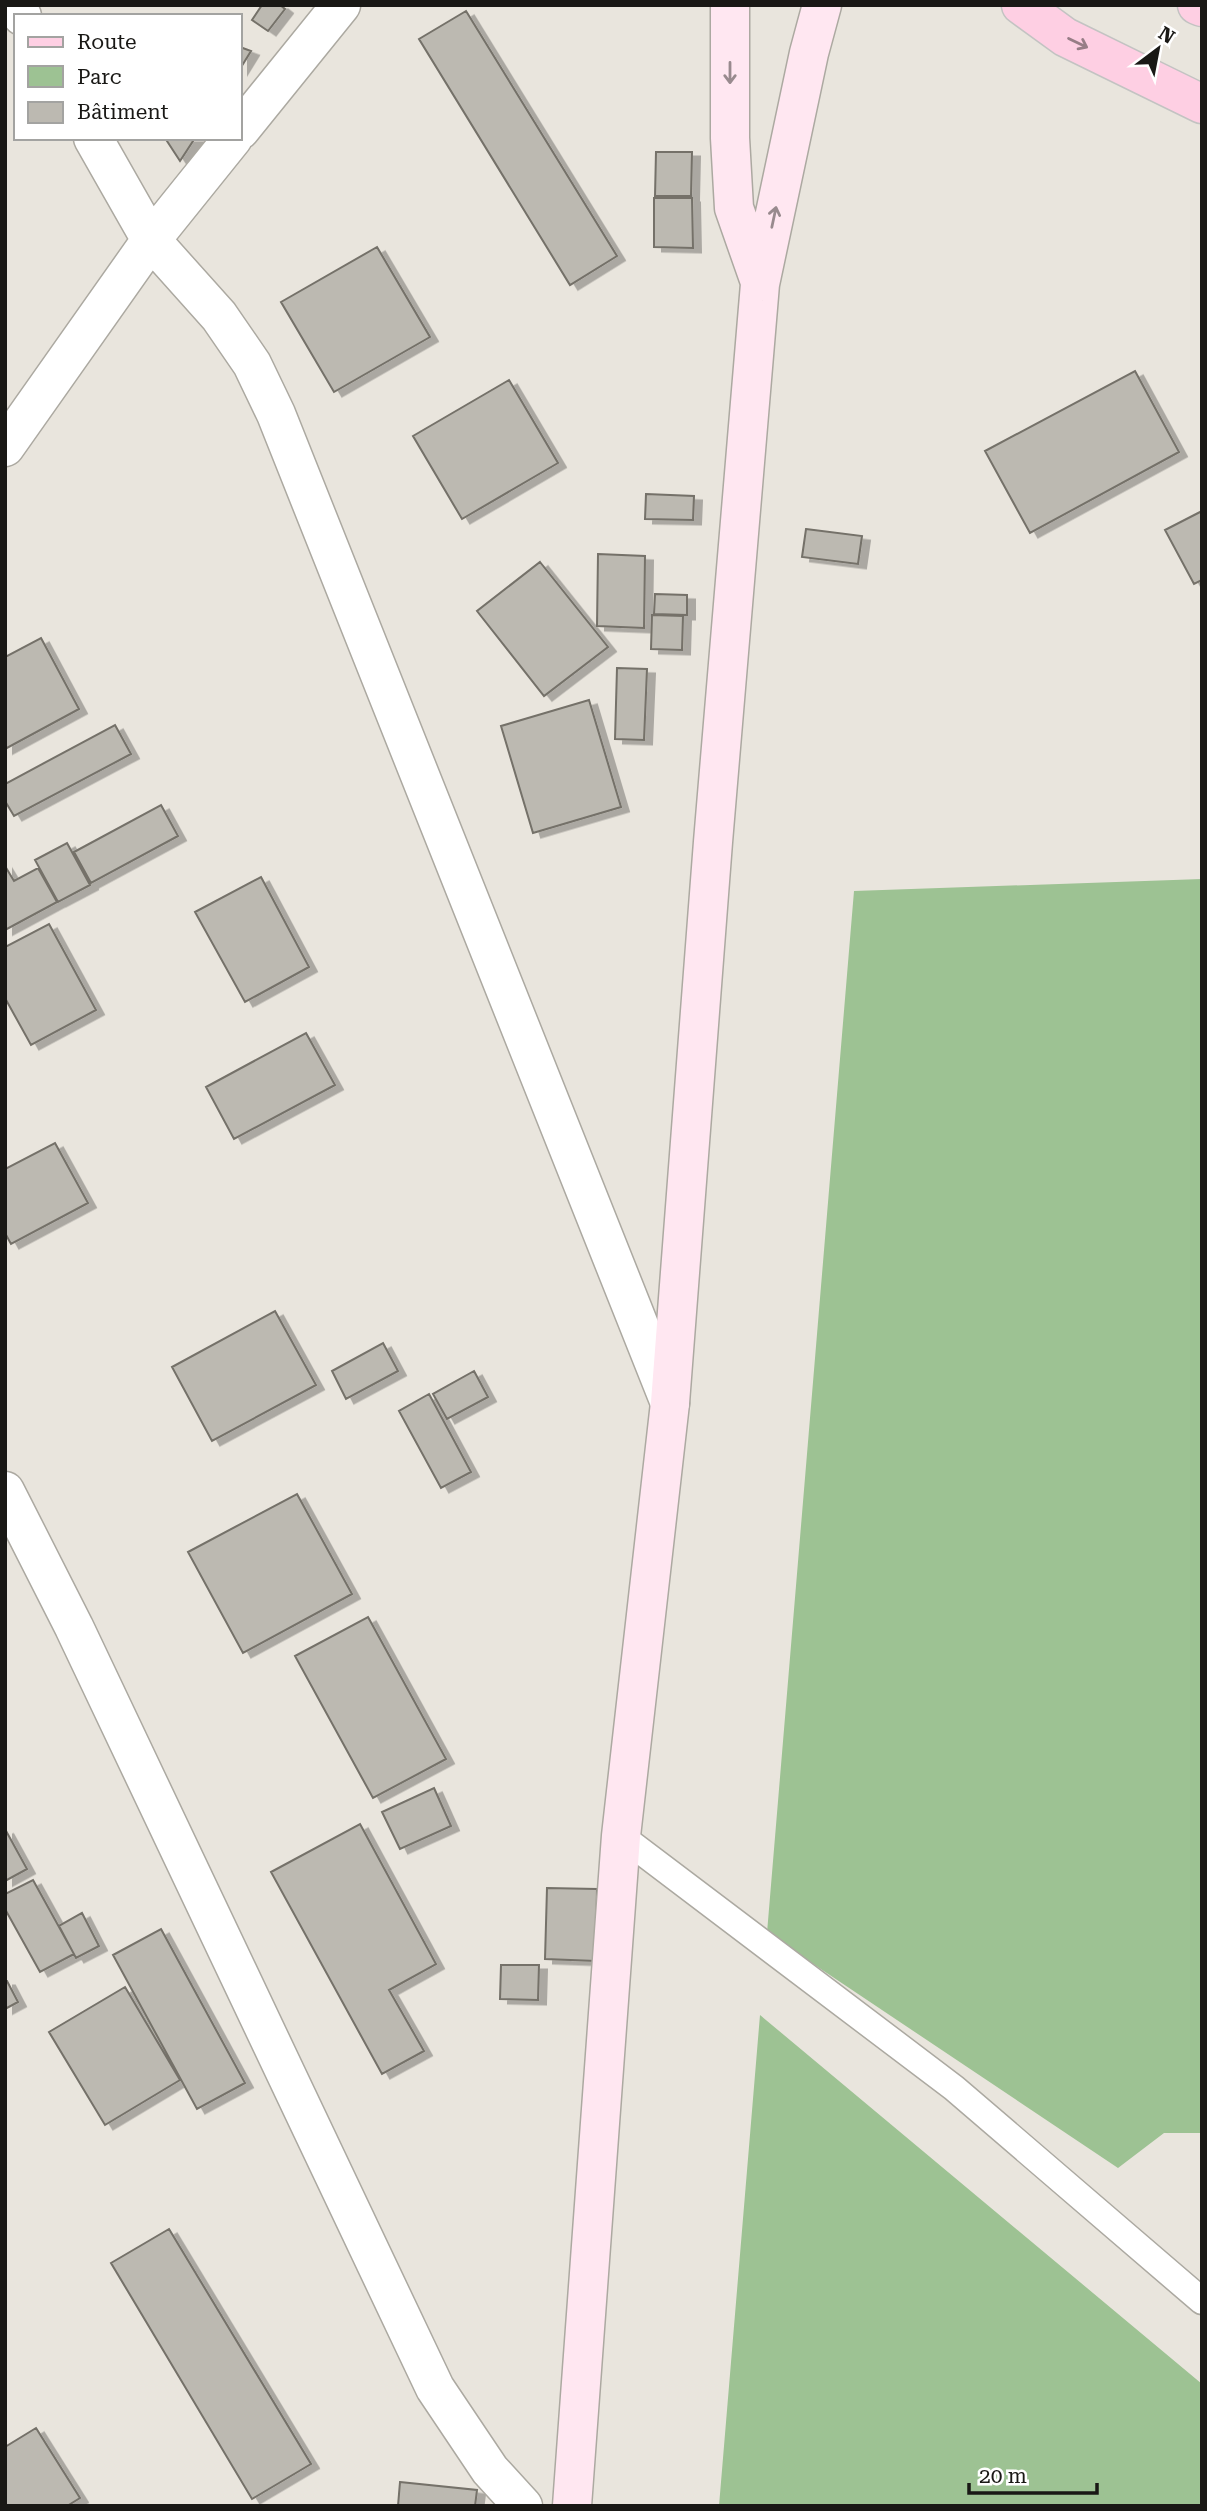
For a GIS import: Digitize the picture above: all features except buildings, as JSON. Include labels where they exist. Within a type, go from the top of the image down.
[{"type":"main road","points":[[1021,5],[1065,37],[1202,104]]},
{"type":"main road","points":[[1197,5],[1202,7]]},
{"type":"street","points":[[242,128],[341,5]]},
{"type":"street","points":[[730,5],[730,138],[734,208],[760,284]]},
{"type":"street","points":[[572,2506],[621,1836],[670,1403],[714,828],[760,284],[808,53],[822,5]]},
{"type":"street","points":[[94,140],[151,240],[219,316],[252,364],[276,414],[670,1403]]},
{"type":"street","points":[[5,447],[151,240],[231,140]]},
{"type":"street","points":[[5,1491],[74,1626],[435,2388],[490,2470],[523,2506]]},
{"type":"lane","points":[[621,1836],[954,2088],[1202,2301]]},
{"type":"green space","points":[[1202,879],[1202,2133],[1164,2133],[1118,2168],[767,1933],[854,891]]},
{"type":"green space","points":[[760,2015],[1202,2384],[1202,2506],[719,2506]]}]
